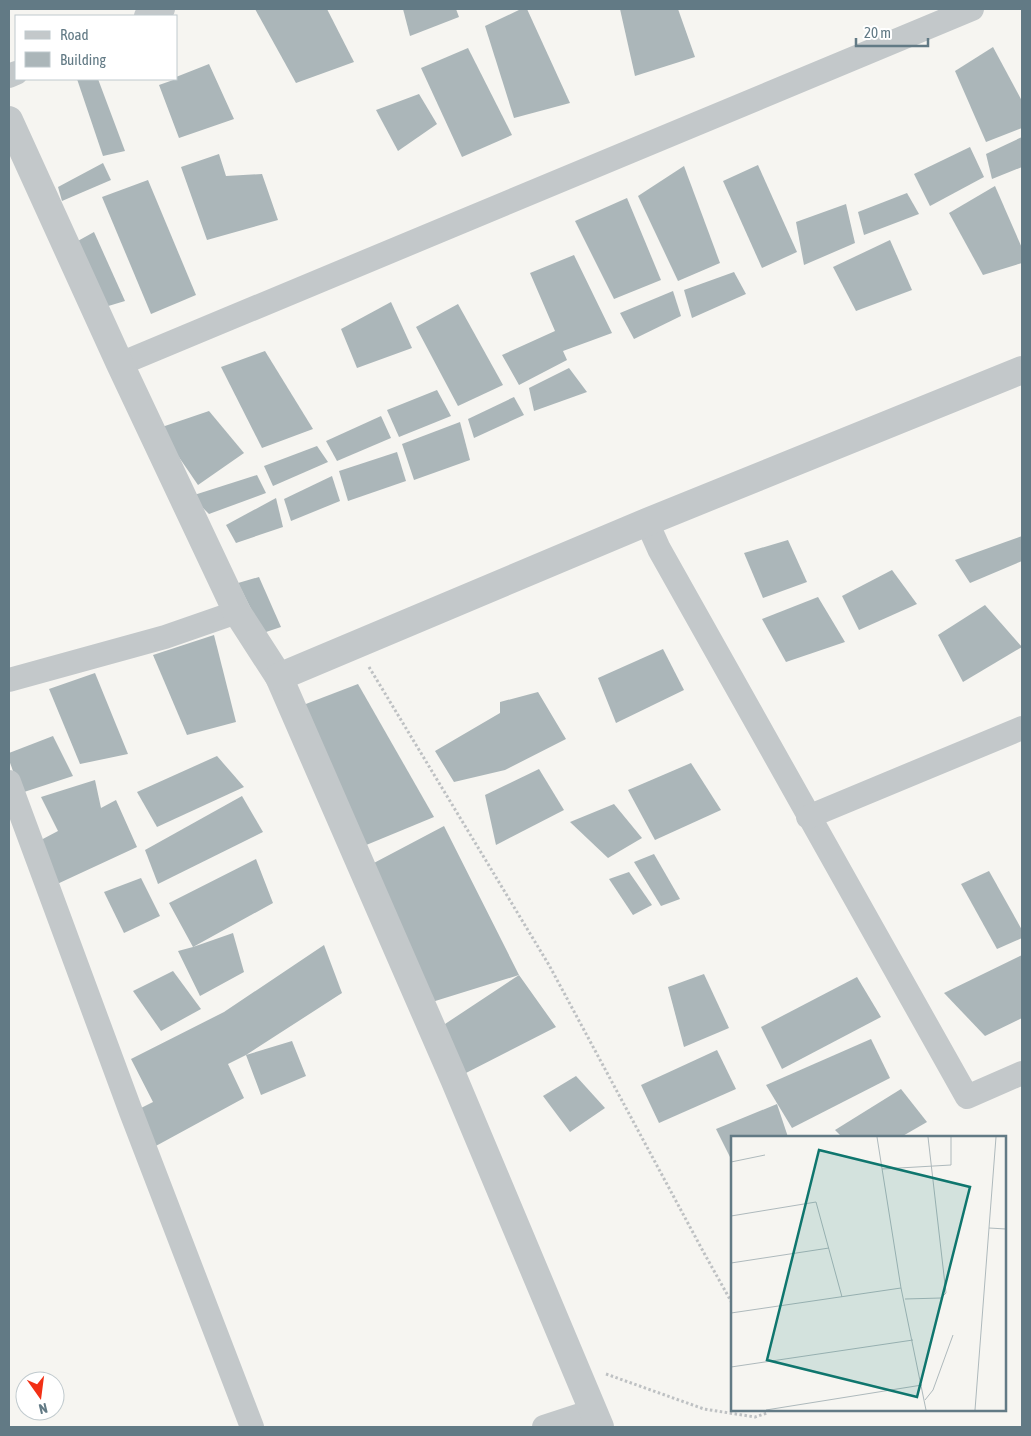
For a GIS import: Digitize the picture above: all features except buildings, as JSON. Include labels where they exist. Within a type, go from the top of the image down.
[{"type":"street","points":[[148,15],[163,9]]},
{"type":"street","points":[[120,364],[972,9]]},
{"type":"street","points":[[9,120],[120,364],[237,612],[279,677],[450,1071],[597,1419],[544,1427]]},
{"type":"street","points":[[279,677],[647,522],[1022,370]]},
{"type":"street","points":[[647,522],[659,549],[808,817],[967,1097],[1022,1073]]},
{"type":"street","points":[[9,680],[165,637],[237,612]]},
{"type":"street","points":[[808,817],[1022,728]]},
{"type":"street","points":[[9,782],[252,1427]]},
{"type":"path","points":[[356,645],[549,965],[731,1301]]},
{"type":"path","points":[[572,1362],[704,1409],[755,1417],[767,1413],[768,1411]]}]
